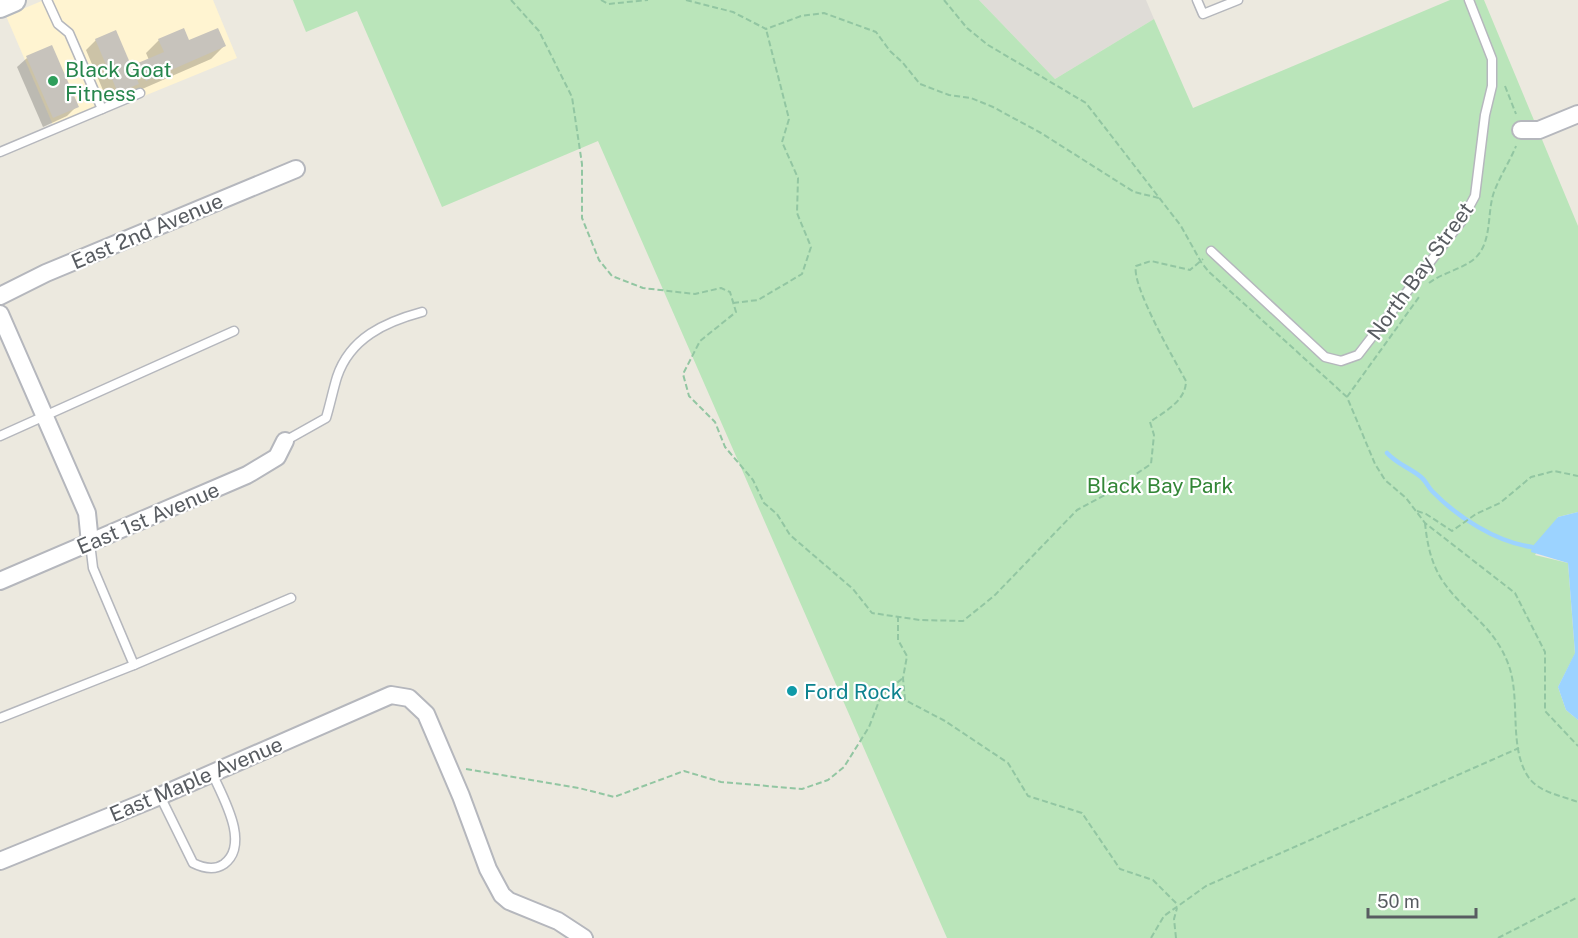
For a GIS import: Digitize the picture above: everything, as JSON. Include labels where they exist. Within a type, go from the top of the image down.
[{"type":"street","points":[[0,6],[14,0]]},
{"type":"street","points":[[1521,130],[1539,130],[1578,114]]},
{"type":"street","name":"East 2nd Avenue","points":[[0,296],[57,269],[296,169]]},
{"type":"street","points":[[0,314],[87,513],[90,543]]},
{"type":"street","name":"East 1st Avenue","points":[[0,581],[257,470],[277,457],[285,441]]},
{"type":"street","name":"East Maple Avenue","points":[[0,861],[160,796],[391,695],[409,698],[426,714],[449,766]]},
{"type":"street","points":[[449,766],[488,869],[502,895],[509,901],[558,921],[584,938]]},
{"type":"lane","points":[[47,0],[58,24],[69,33],[102,109]]},
{"type":"lane","points":[[1197,0],[1203,14],[1238,0]]},
{"type":"lane","name":"North Bay Street","points":[[1211,251],[1325,357],[1341,361],[1358,355],[1461,222],[1475,196],[1485,115],[1492,86],[1492,59],[1469,0]]},
{"type":"lane","points":[[0,153],[140,93]]},
{"type":"lane","points":[[285,441],[326,418],[337,376],[361,338],[392,320],[422,312]]},
{"type":"lane","points":[[0,436],[234,331]]},
{"type":"lane","points":[[90,543],[93,568],[134,665]]},
{"type":"lane","points":[[0,718],[134,665],[291,598]]},
{"type":"lane","points":[[160,796],[193,863],[206,869],[221,866],[232,857],[236,841],[232,820],[212,773]]},
{"type":"path","points":[[511,0],[539,31],[572,97],[582,164],[582,218],[599,260],[612,276],[643,288],[695,294],[721,288],[730,292],[736,312],[699,341],[683,374],[689,396],[715,422],[725,447],[753,480],[764,503],[777,514],[790,535],[845,581],[872,613],[963,621],[994,596],[1077,510],[1105,495],[1151,464],[1154,435],[1150,422],[1174,405],[1186,389],[1186,381],[1141,293],[1135,272],[1137,266],[1151,261],[1190,270],[1201,262]]},
{"type":"path","points":[[600,0],[608,4],[648,0]]},
{"type":"path","points":[[686,0],[733,12],[766,29],[801,16],[824,13],[876,32],[920,84],[949,95],[971,98],[993,107],[1041,133],[1134,192],[1159,198]]},
{"type":"path","points":[[944,0],[967,28],[988,45],[1086,103],[1181,226],[1201,262],[1347,397],[1375,464],[1385,480],[1417,511],[1425,524],[1515,593],[1545,652],[1545,711],[1578,746]]},
{"type":"path","points":[[733,303],[758,300],[802,274],[812,247],[797,213],[798,178],[782,142],[789,119],[766,29]]},
{"type":"path","points":[[1417,511],[1426,514],[1448,529],[1459,527],[1476,514],[1500,503],[1531,477],[1544,472],[1561,471],[1578,476]]},
{"type":"path","points":[[1425,524],[1428,549],[1442,580],[1481,620],[1496,640],[1509,666],[1515,690],[1519,748],[1528,776],[1536,786],[1578,802]]},
{"type":"path","points":[[898,616],[898,640],[907,656],[903,678],[905,700],[945,721],[1008,763],[1028,796],[1082,813],[1120,869],[1153,880],[1178,905]]},
{"type":"path","points":[[449,766],[555,783],[614,798],[684,771],[721,782],[802,789],[828,780],[844,767],[869,727],[881,696],[903,678]]},
{"type":"path","points":[[1151,938],[1164,916],[1206,885],[1519,748]]},
{"type":"path","points":[[1498,938],[1578,897]]},
{"type":"path","points":[[1176,938],[1174,919],[1178,905]]},
{"type":"shaded area","points":[[44,0],[213,0],[237,58],[56,132],[6,16]]},
{"type":"shaded area","points":[[979,0],[1146,0],[1154,19],[1055,79]]},
{"type":"green space","name":"Black Bay Park","points":[[293,0],[979,0],[1055,79],[1154,19],[1193,108],[1450,0],[1484,0],[1578,226],[1578,512],[1558,517],[1535,555],[1568,563],[1575,654],[1558,687],[1566,710],[1578,720],[1578,938],[947,938],[598,141],[442,207],[357,11],[306,32]]},
{"type":"water","points":[[1578,512],[1578,720],[1566,710],[1558,687],[1575,653],[1568,563],[1531,552],[1532,547],[1558,517]]},
{"type":"building","points":[[184,28],[189,40],[218,28],[226,46],[146,81],[138,63],[164,52],[158,39]]},
{"type":"building","points":[[116,30],[139,84],[118,93],[95,39]]},
{"type":"building","name":"Black Goat Fitness","points":[[52,45],[79,107],[53,118],[26,56]]},
{"type":"waterway","points":[[1387,453],[1421,477],[1442,501],[1465,519],[1505,540],[1532,547]]},
{"type":"place","name":"Black Goat Fitness","points":[[53,81]]},
{"type":"place","name":"Ford Rock","points":[[792,691]]}]
